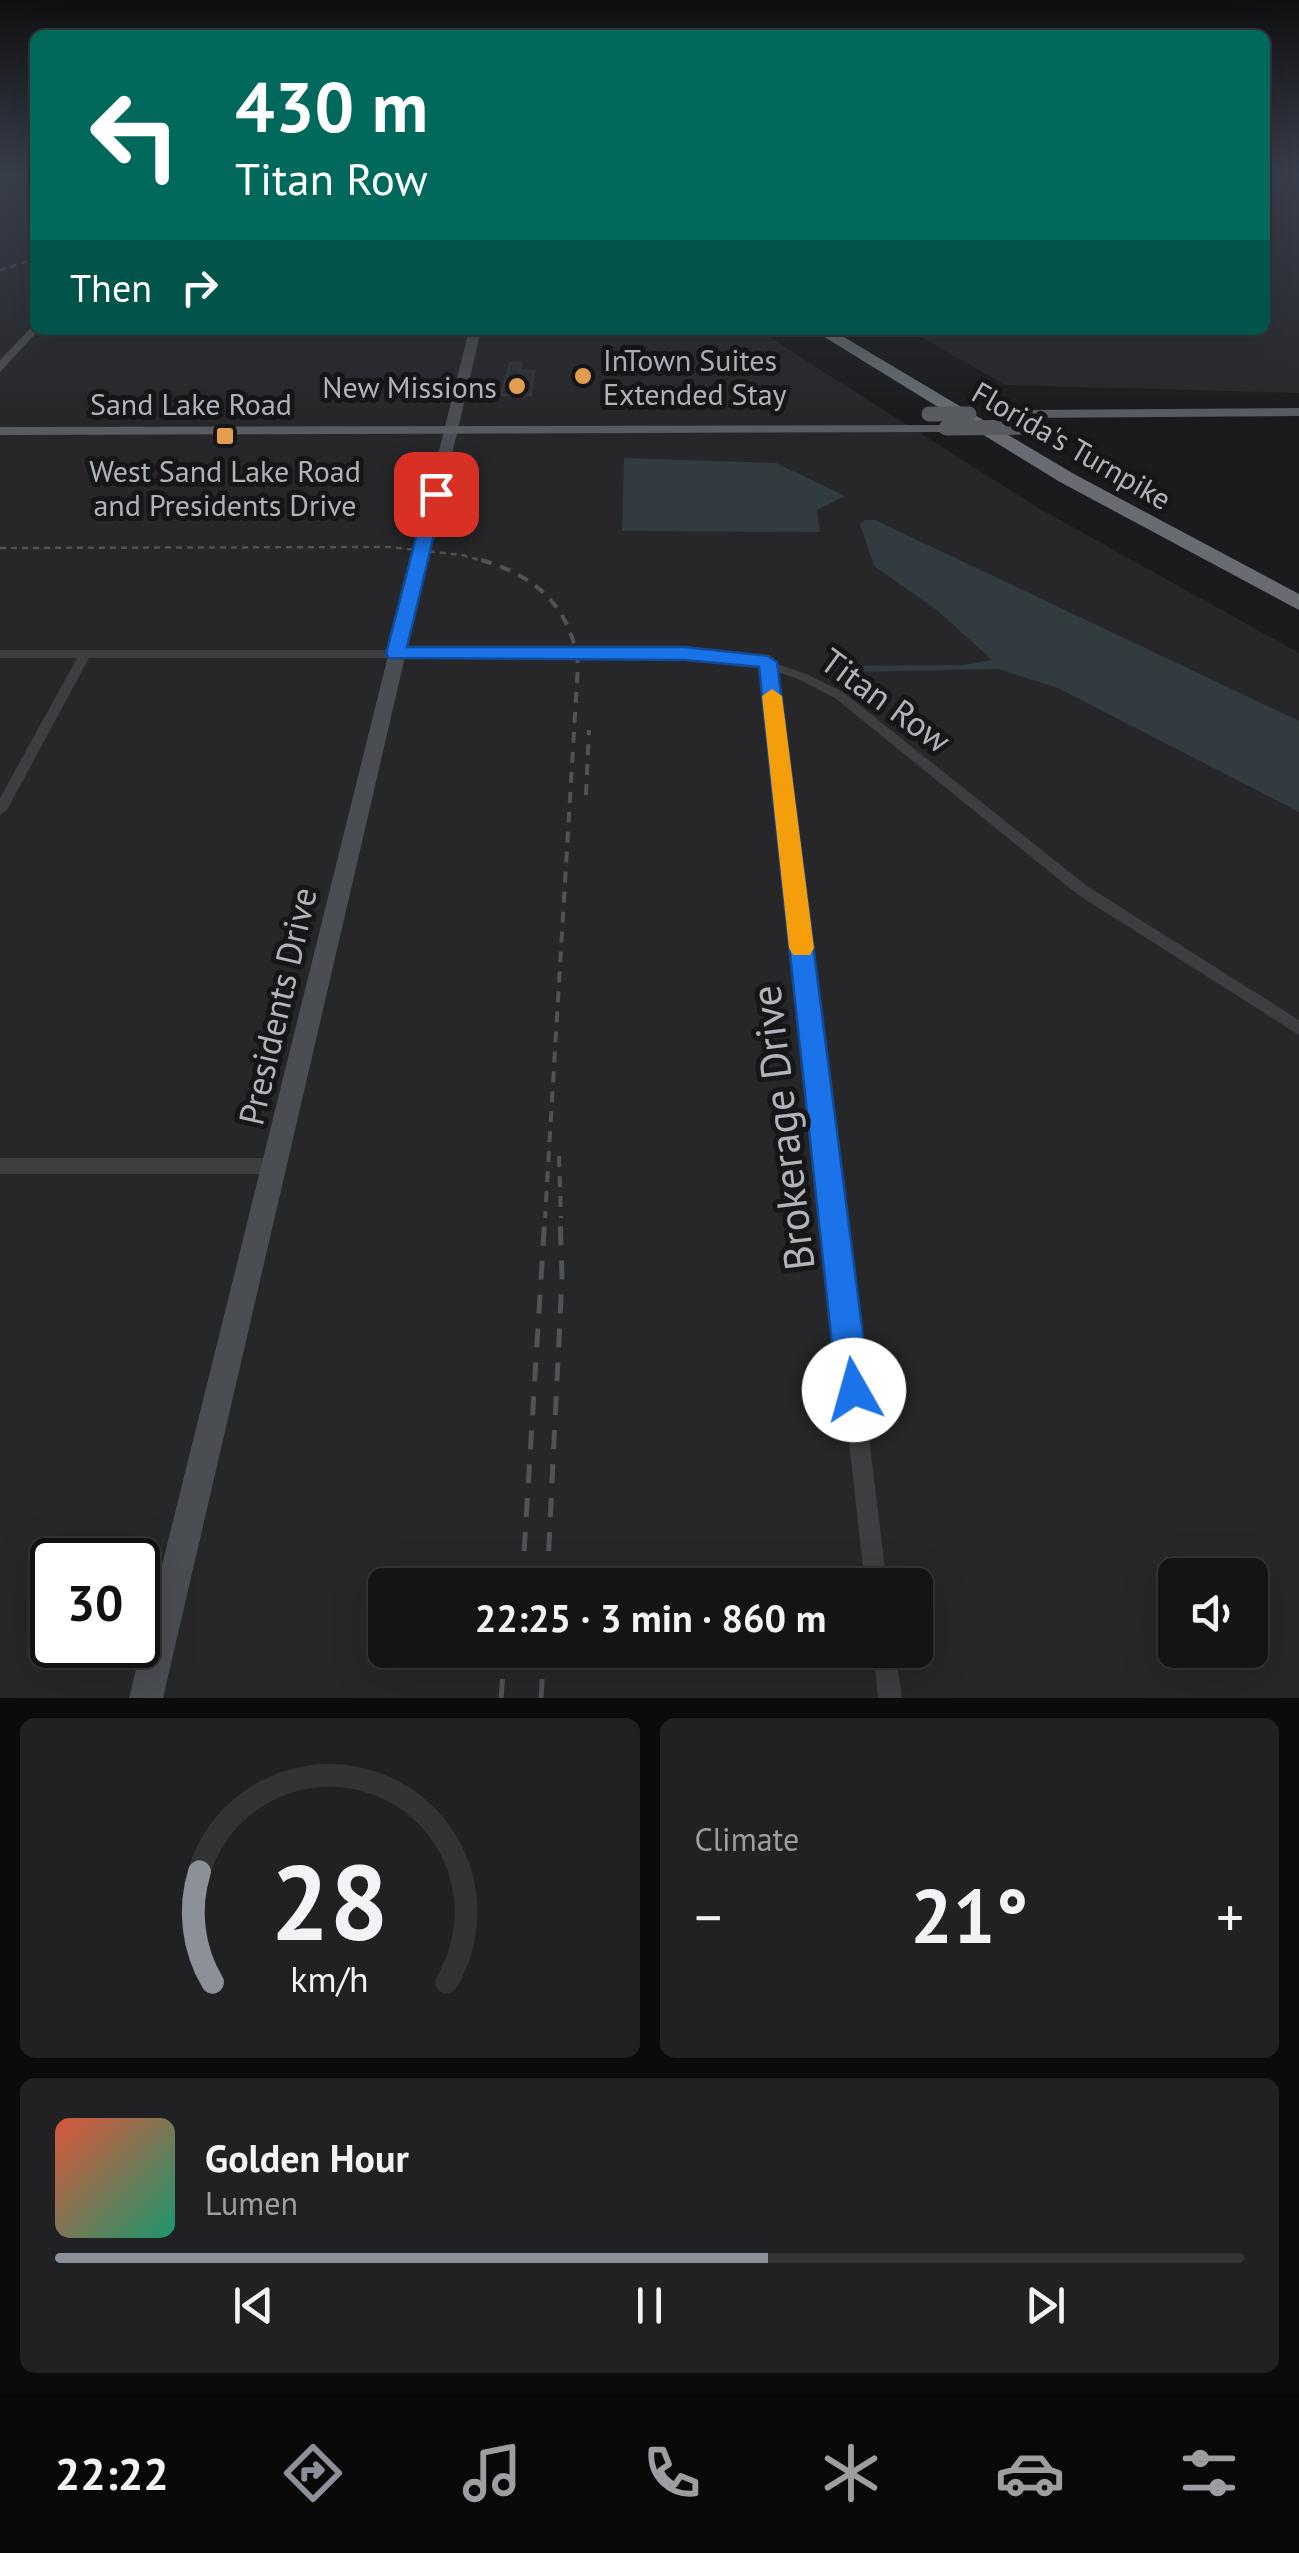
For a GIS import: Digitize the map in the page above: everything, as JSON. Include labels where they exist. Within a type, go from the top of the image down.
[{"type":"highway","name":"Florida's Turnpike","points":[[829,335],[1067,478],[1299,602]]},
{"type":"highway","name":"Florida's Turnpike","points":[[855,335],[1068,462],[1299,584]]},
{"type":"main road","name":"Sand Lake Road","points":[[0,431],[928,414],[1293,412]]},
{"type":"main road","points":[[1101,427],[1154,422],[1272,421],[1293,412]]},
{"type":"main road","name":"Sand Lake Road","points":[[0,418],[1101,427]]},
{"type":"main road","points":[[1101,427],[1299,426]]},
{"type":"street","points":[[0,368],[30,333]]},
{"type":"street","name":"Presidents Drive","points":[[146,1698],[474,335]]},
{"type":"street","name":"Titan Row","points":[[0,654],[685,654],[768,662],[806,676],[839,695],[1082,890],[1299,1028]]},
{"type":"street","points":[[0,810],[85,654]]},
{"type":"street","name":"Brokerage Drive","points":[[768,662],[874,1568]]},
{"type":"street","points":[[0,1166],[274,1166]]},
{"type":"street","points":[[886,1668],[890,1698]]},
{"type":"shaded area","points":[[0,254],[30,254],[30,335],[766,335],[1035,506],[1299,653],[1299,1698],[0,1698]]},
{"type":"shaded area","points":[[1270,254],[1299,254],[1299,393],[1005,385],[918,335],[1270,335]]},
{"type":"shaded area","points":[[624,458],[776,463],[845,496],[817,510],[820,532],[622,531]]},
{"type":"shaded area","points":[[875,520],[1299,721],[1299,812],[1058,688],[998,669],[845,672],[843,666],[964,665],[992,660],[938,611],[874,566],[860,524]]},
{"type":"building","name":"New Missions","points":[[510,363],[521,363],[520,371],[534,371],[531,395],[501,395]]},
{"type":"railway","points":[[0,270],[30,261]]},
{"type":"railway","points":[[0,548],[389,547],[462,555],[490,563]]},
{"type":"railway","points":[[481,560],[518,575],[547,596],[567,626],[578,664],[545,1218]]},
{"type":"railway","points":[[586,795],[589,730]]},
{"type":"railway","points":[[559,1156],[561,1218]]},
{"type":"railway","points":[[523,1568],[545,1215]]},
{"type":"railway","points":[[548,1568],[562,1277],[560,1215]]},
{"type":"railway","points":[[501,1698],[504,1668]]},
{"type":"railway","points":[[541,1698],[543,1668]]},
{"type":"slow traffic","points":[[772,696],[801,948]]},
{"type":"place","name":"InTown Suites Extended Stay","points":[[583,376]]},
{"type":"place","name":"New Missions","points":[[517,386]]},
{"type":"place","name":"West Sand Lake Road and Presidents Drive","points":[[225,436]]},
{"type":"route","points":[[436,494],[396,654],[685,654],[728,655],[768,662],[854,1390]]}]
